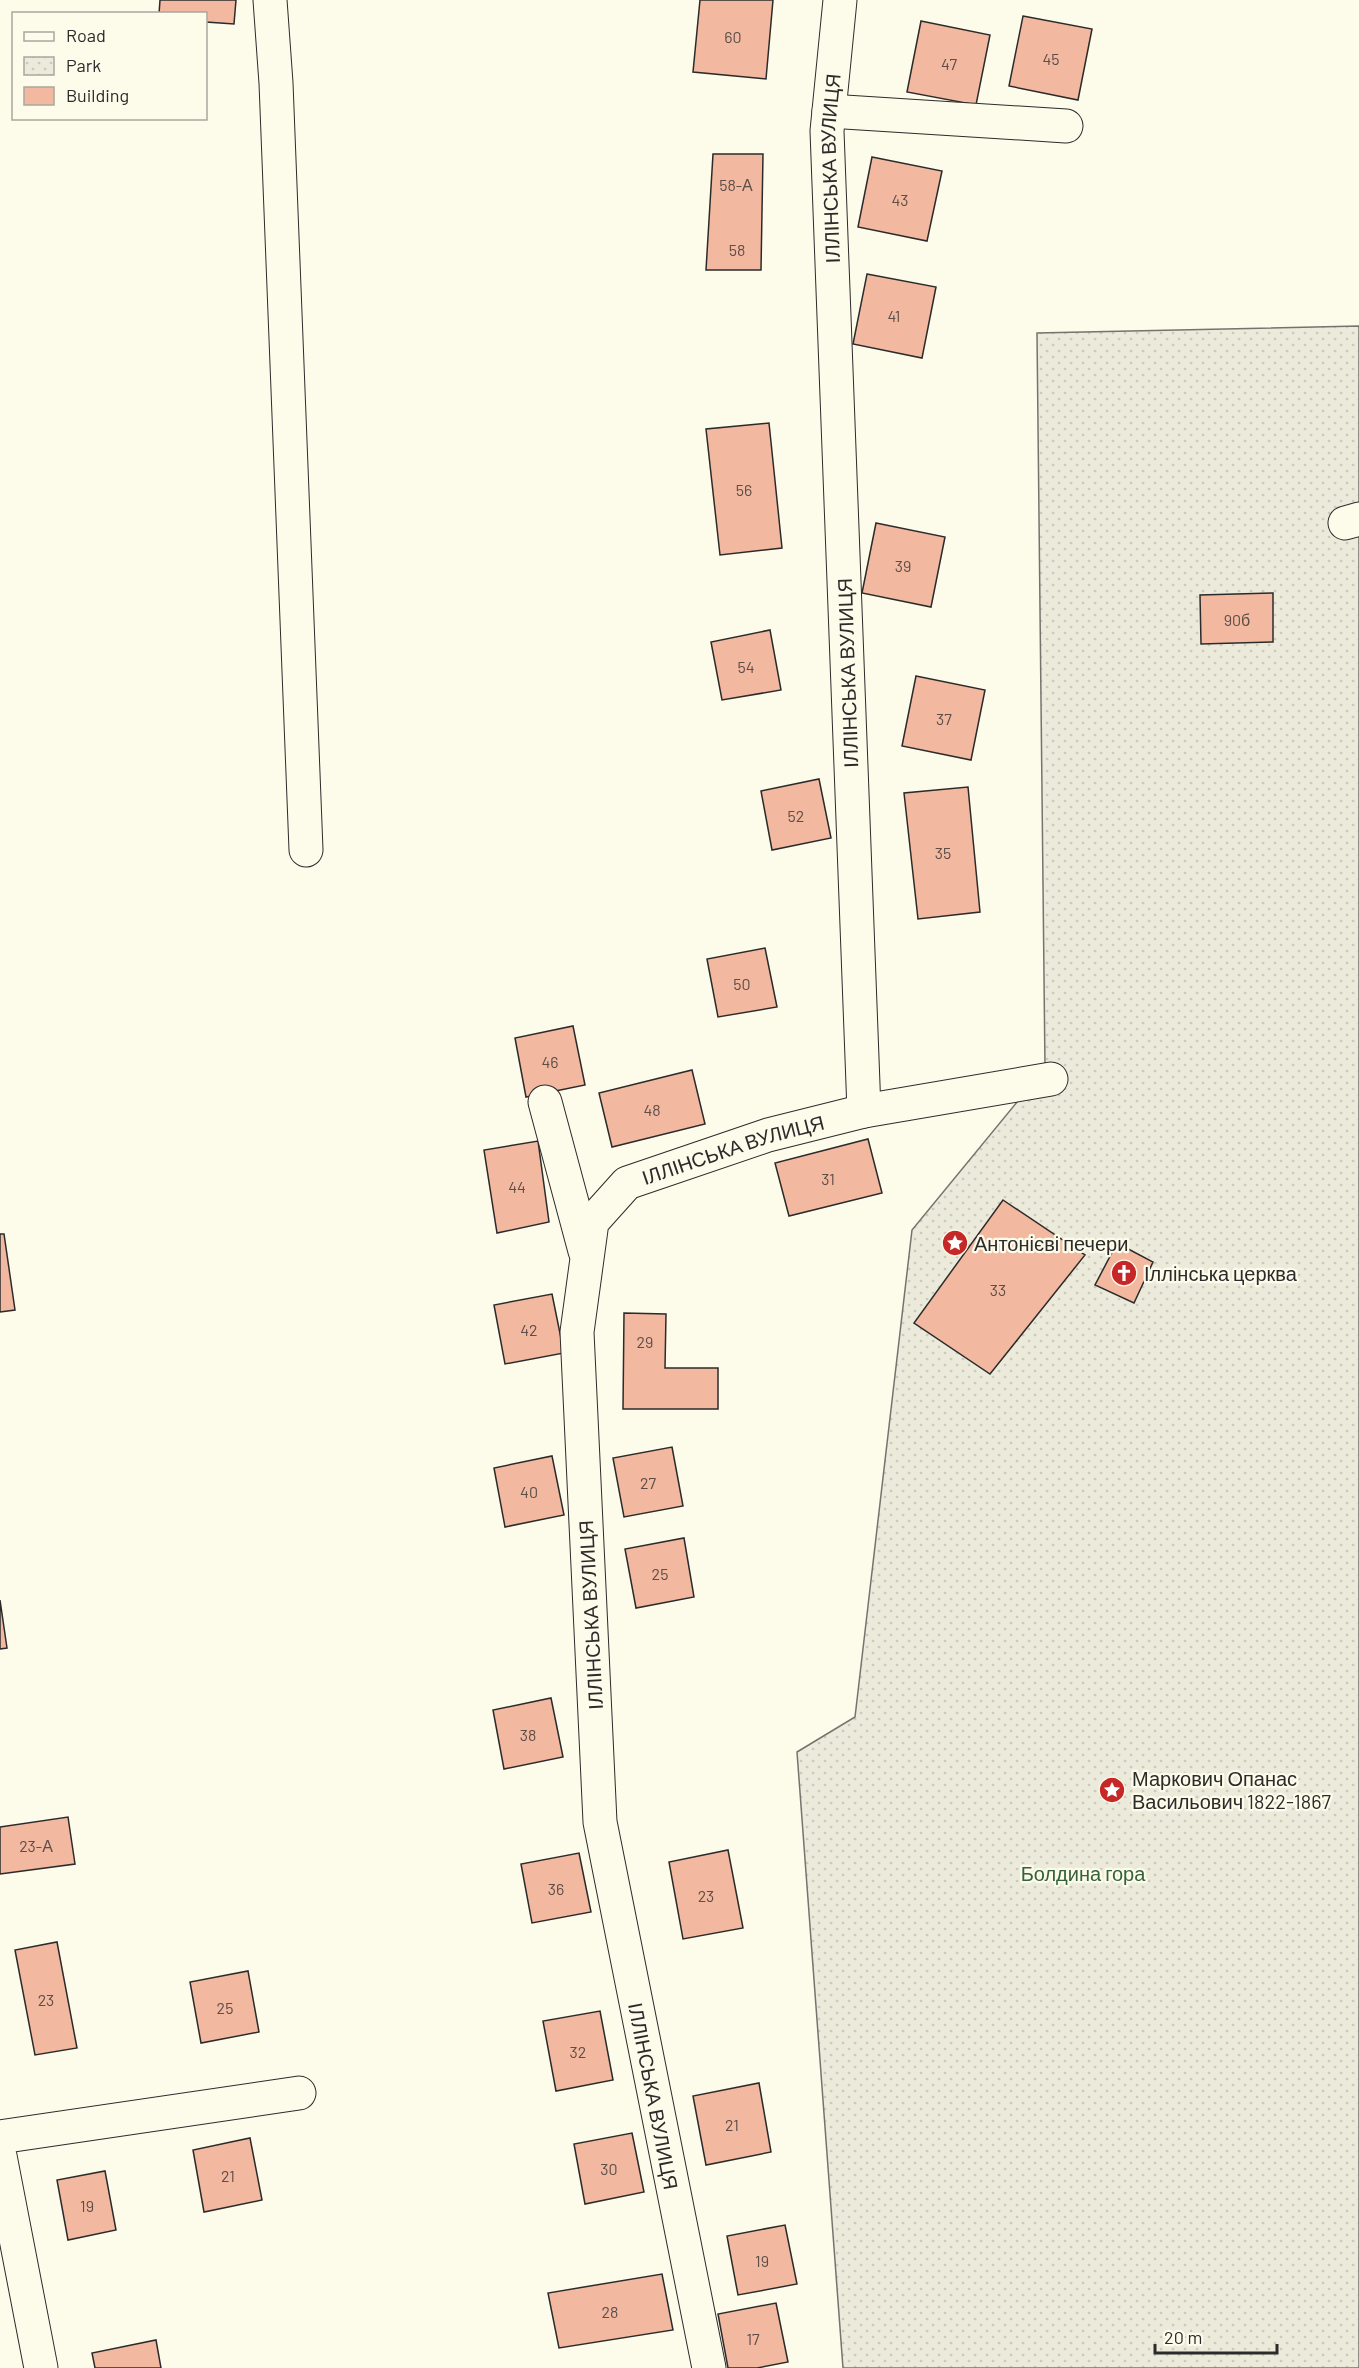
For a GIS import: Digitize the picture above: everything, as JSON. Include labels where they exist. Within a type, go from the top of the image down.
[{"type":"street","points":[[270,0],[276,83],[306,850]]},
{"type":"street","name":"ІЛЛІНСЬКА ВУЛИЦЯ","points":[[709,2368],[600,1822],[577,1332],[592,1222],[627,1183],[768,1135],[864,1111],[827,131],[840,0]]},
{"type":"street","points":[[829,111],[1066,126]]},
{"type":"street","points":[[864,1111],[1051,1079]]},
{"type":"street","points":[[545,1102],[587,1257]]},
{"type":"street","points":[[0,2137],[299,2093]]},
{"type":"street","points":[[0,2156],[41,2368]]},
{"type":"green space","name":"Болдина гора","points":[[1359,326],[1359,2368],[843,2368],[797,1752],[855,1717],[912,1230],[1045,1068],[1037,333]]},
{"type":"building","points":[[160,0],[236,0],[234,24],[207,22],[207,12],[159,12]]},
{"type":"building","points":[[700,0],[773,0],[766,79],[693,72]]},
{"type":"building","points":[[1023,16],[1092,29],[1078,100],[1009,86]]},
{"type":"building","points":[[921,21],[990,35],[976,105],[907,92]]},
{"type":"building","points":[[713,154],[763,154],[761,270],[706,270]]},
{"type":"building","points":[[872,157],[942,171],[927,241],[858,227]]},
{"type":"building","points":[[867,274],[936,287],[922,358],[853,344]]},
{"type":"building","points":[[769,423],[782,548],[720,555],[706,429]]},
{"type":"building","points":[[876,523],[945,537],[931,607],[862,593]]},
{"type":"building","points":[[1273,593],[1273,642],[1201,644],[1200,595]]},
{"type":"building","points":[[770,630],[781,690],[722,700],[711,642]]},
{"type":"building","points":[[916,676],[985,690],[971,760],[902,746]]},
{"type":"building","points":[[819,779],[831,838],[772,850],[761,791]]},
{"type":"building","points":[[968,787],[980,912],[918,919],[904,793]]},
{"type":"building","points":[[765,948],[777,1007],[718,1017],[707,959]]},
{"type":"building","points":[[573,1026],[585,1085],[526,1097],[515,1038]]},
{"type":"building","points":[[692,1070],[705,1124],[612,1147],[599,1093]]},
{"type":"building","points":[[868,1139],[882,1193],[789,1216],[775,1163]]},
{"type":"building","points":[[538,1141],[549,1222],[497,1233],[484,1150]]},
{"type":"building","points":[[1003,1200],[1085,1255],[990,1374],[914,1323]]},
{"type":"building","points":[[0,1234],[4,1234],[15,1310],[0,1312]]},
{"type":"building","name":"Іллінська церква","points":[[1117,1243],[1153,1262],[1134,1303],[1095,1285]]},
{"type":"building","points":[[552,1294],[564,1353],[505,1364],[494,1305]]},
{"type":"building","points":[[624,1313],[666,1314],[665,1368],[718,1368],[718,1409],[623,1409]]},
{"type":"building","points":[[672,1447],[683,1506],[624,1517],[613,1458]]},
{"type":"building","points":[[552,1456],[564,1515],[505,1527],[494,1468]]},
{"type":"building","points":[[684,1538],[694,1597],[636,1608],[625,1549]]},
{"type":"building","points":[[0,1600],[7,1648],[0,1649]]},
{"type":"building","points":[[551,1698],[563,1757],[504,1769],[493,1710]]},
{"type":"building","points":[[68,1817],[75,1864],[0,1874],[0,1827]]},
{"type":"building","points":[[728,1850],[743,1928],[683,1939],[669,1862]]},
{"type":"building","points":[[579,1853],[591,1912],[532,1923],[521,1864]]},
{"type":"building","points":[[57,1942],[77,2048],[35,2055],[15,1950]]},
{"type":"building","points":[[248,1971],[259,2032],[201,2043],[190,1982]]},
{"type":"building","points":[[600,2011],[613,2080],[556,2091],[543,2021]]},
{"type":"building","points":[[759,2083],[771,2152],[706,2165],[693,2096]]},
{"type":"building","points":[[632,2133],[644,2192],[585,2204],[574,2144]]},
{"type":"building","points":[[250,2138],[262,2200],[204,2212],[193,2150]]},
{"type":"building","points":[[105,2171],[116,2230],[68,2240],[57,2180]]},
{"type":"building","points":[[785,2225],[797,2284],[738,2295],[727,2236]]},
{"type":"building","points":[[662,2274],[673,2330],[559,2348],[548,2293]]},
{"type":"building","points":[[776,2303],[788,2362],[757,2368],[728,2368],[718,2314]]},
{"type":"building","points":[[156,2340],[161,2368],[95,2368],[92,2353]]},
{"type":"place","name":"Антонієві печери","points":[[955,1243]]},
{"type":"place","name":"Іллінська церква","points":[[1124,1273]]},
{"type":"place","name":"Маркович Опанас Васильович 1822-1867","points":[[1112,1790]]}]
